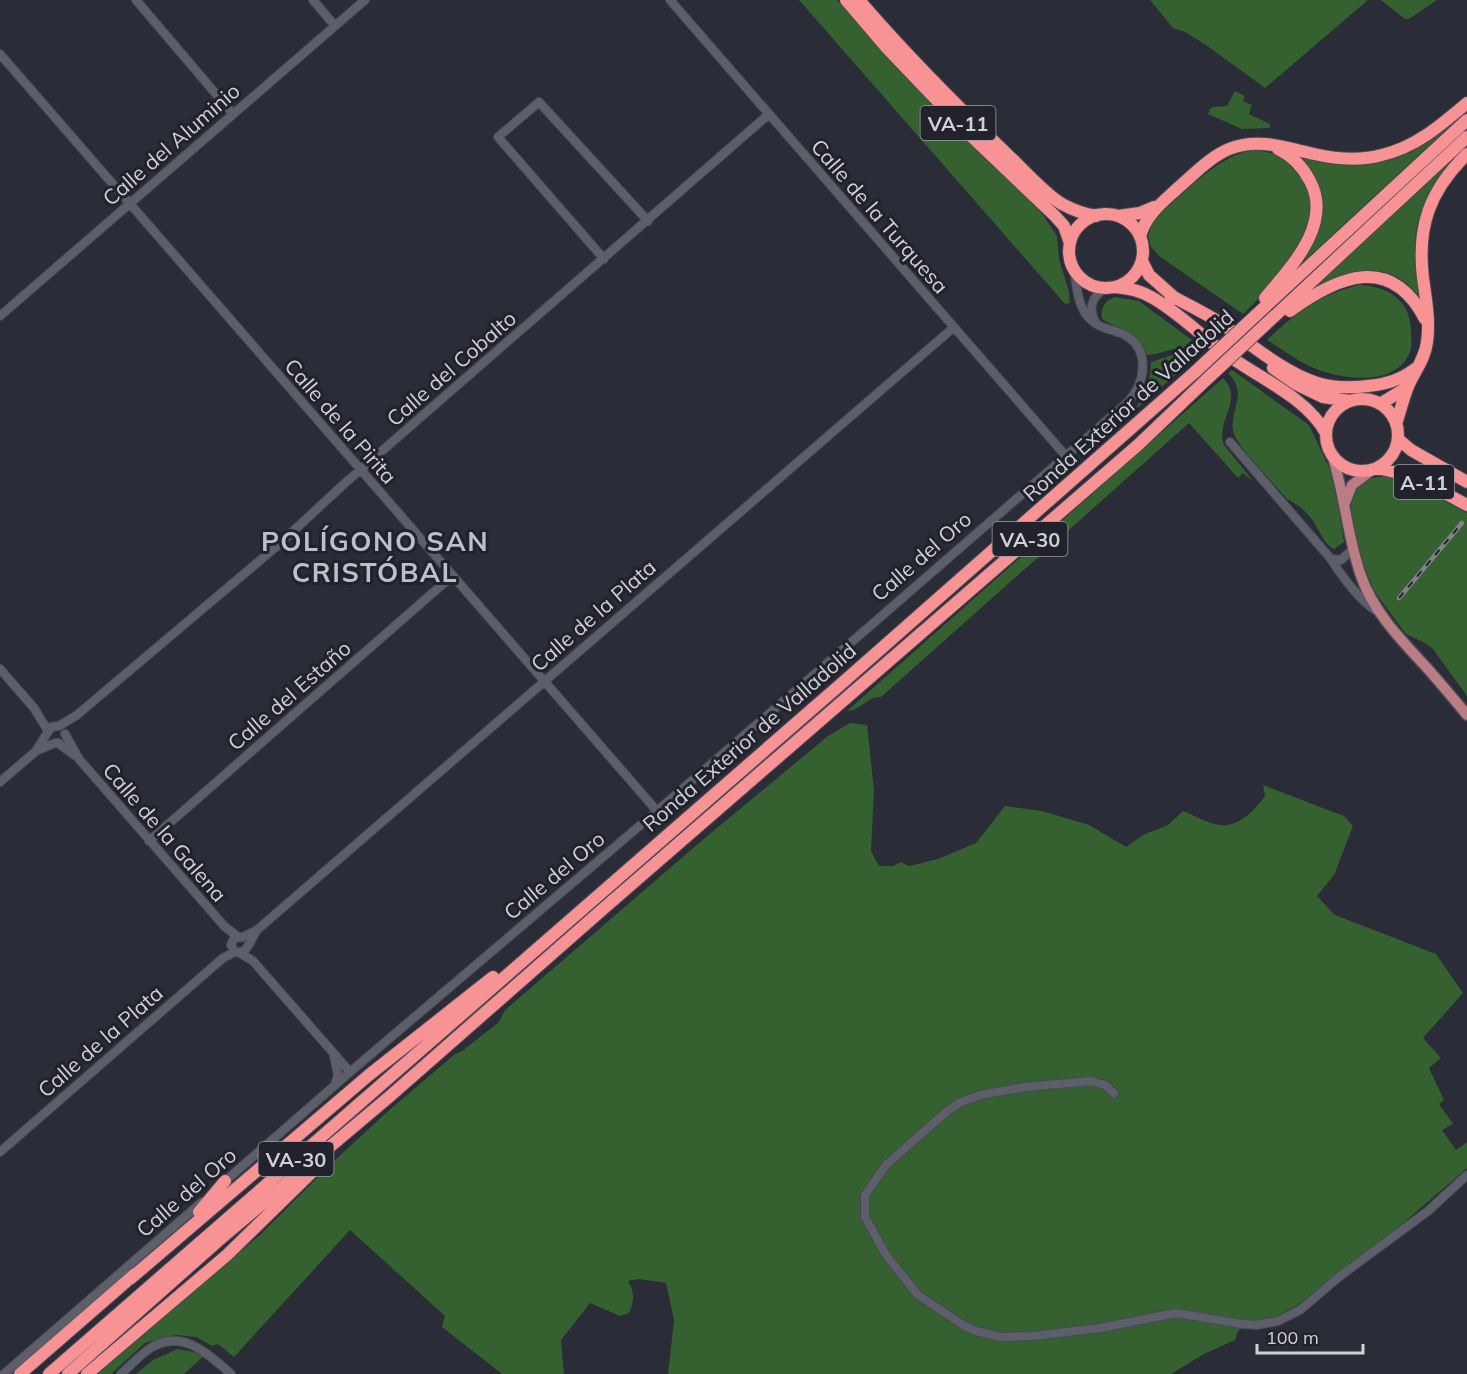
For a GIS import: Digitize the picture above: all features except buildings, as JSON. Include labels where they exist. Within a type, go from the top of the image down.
[{"type":"highway","name":"VA-11","points":[[846,0],[887,48],[972,137],[1064,226],[1070,243],[1070,260],[1074,270]]},
{"type":"highway","name":"VA-11","points":[[859,0],[934,82],[1060,203],[1096,216],[1107,214],[1118,216]]},
{"type":"highway","points":[[1140,237],[1145,223],[1161,204],[1227,149],[1238,145],[1260,143],[1347,159],[1382,156],[1417,141],[1438,128],[1467,103]]},
{"type":"highway","name":"Ronda Exterior de Valladolid","points":[[49,1374],[811,709],[1201,376],[1467,120]]},
{"type":"highway","name":"Ronda Exterior de Valladolid","points":[[1260,320],[1467,137]]},
{"type":"highway","points":[[1260,143],[1281,150],[1299,165],[1313,186],[1317,210],[1311,234],[1293,265],[1260,305],[1260,320],[1279,319],[1313,295],[1334,285],[1356,277],[1375,277],[1391,280],[1405,290],[1418,305],[1427,322]]},
{"type":"highway","points":[[1396,424],[1408,387],[1426,351],[1427,322],[1421,251],[1428,208],[1440,185],[1467,154]]},
{"type":"highway","points":[[1118,216],[1145,212],[1161,204]]},
{"type":"highway","points":[[1070,243],[1078,228],[1085,221],[1096,216]]},
{"type":"highway","points":[[1110,287],[1132,278],[1142,261],[1143,247],[1140,237],[1132,225],[1118,216]]},
{"type":"highway","points":[[1074,270],[1086,282],[1141,292],[1161,303],[1228,355],[1295,400],[1318,419],[1326,433],[1332,455],[1351,469],[1375,469],[1391,456],[1398,439],[1396,424],[1390,413],[1380,404],[1360,399],[1350,401],[1323,397],[1296,384],[1170,295],[1149,275],[1142,261]]},
{"type":"highway","points":[[1170,295],[1216,320],[1288,369],[1317,383],[1336,387],[1388,384],[1403,378],[1418,367]]},
{"type":"highway","name":"Ronda Exterior de Valladolid","points":[[68,1374],[1138,445],[1201,376]]},
{"type":"highway","points":[[1380,404],[1408,387]]},
{"type":"highway","points":[[1326,433],[1334,413],[1350,401]]},
{"type":"highway","name":"A-11","points":[[1398,439],[1411,450],[1467,482]]},
{"type":"highway","name":"A-11","points":[[1375,469],[1416,477],[1467,505]]},
{"type":"highway","points":[[20,1374],[369,1075],[514,960],[543,943]]},
{"type":"highway","points":[[87,1374],[227,1255],[389,1097]]},
{"type":"highway","points":[[130,1279],[184,1228],[225,1181]]},
{"type":"main road","points":[[1332,455],[1341,483],[1352,550],[1367,591],[1391,629],[1467,715]]},
{"type":"main road","points":[[1345,503],[1352,485],[1375,469]]},
{"type":"street","points":[[136,0],[233,114]]},
{"type":"street","points":[[313,0],[335,26]]},
{"type":"street","name":"Calle del Aluminio","points":[[0,316],[365,0]]},
{"type":"street","name":"Calle de la Turquesa","points":[[670,0],[1065,455]]},
{"type":"street","name":"Calle de la Pirita","points":[[0,54],[657,811]]},
{"type":"street","points":[[604,259],[498,137],[539,102],[648,221]]},
{"type":"street","name":"Calle del Cobalto","points":[[62,729],[277,546],[360,470],[769,114]]},
{"type":"street","points":[[1074,270],[1083,310],[1097,325]]},
{"type":"street","points":[[1097,325],[1091,305],[1097,294],[1110,287]]},
{"type":"street","name":"Calle del Oro","points":[[4,1374],[350,1072],[657,811],[1128,402],[1142,379],[1142,360],[1135,344],[1122,334],[1097,325]]},
{"type":"street","name":"Calle de la Plata","points":[[0,1152],[953,328]]},
{"type":"street","points":[[1230,442],[1366,603],[1380,612]]},
{"type":"street","points":[[1331,559],[1341,560],[1352,550]]},
{"type":"street","name":"Calle del Estaño","points":[[149,841],[452,576]]},
{"type":"street","name":"Calle de la Galena","points":[[0,669],[34,708],[48,733]]},
{"type":"street","name":"Calle de la Galena","points":[[34,708],[62,729],[79,759],[239,944]]},
{"type":"street","points":[[0,782],[36,751],[51,727],[62,729],[63,740],[36,751]]},
{"type":"street","points":[[48,733],[50,740],[56,743]]},
{"type":"street","name":"Calle de la Galena","points":[[56,743],[79,759]]},
{"type":"street","points":[[239,944],[350,1072]]},
{"type":"street","points":[[333,1053],[346,1060],[366,1059]]},
{"type":"street","points":[[333,1053],[338,1065],[335,1085]]},
{"type":"street","points":[[1114,1093],[1105,1085],[1091,1081],[986,1093],[959,1103],[946,1112],[886,1165],[865,1195],[865,1217],[886,1255],[918,1295],[963,1326],[1000,1337],[1032,1336],[1100,1328],[1176,1313],[1256,1325],[1278,1321],[1300,1310],[1340,1276],[1428,1211],[1467,1175]]},
{"type":"street","points":[[121,1374],[150,1348],[162,1343],[188,1342],[205,1351],[231,1374]]},
{"type":"green space","points":[[799,0],[837,0],[930,103],[1039,209],[1057,236],[1059,259],[1070,303],[1065,304]]},
{"type":"green space","points":[[1150,0],[1368,0],[1265,88],[1206,45],[1185,32],[1173,28]]},
{"type":"green space","points":[[1381,0],[1437,0],[1409,19],[1405,19]]},
{"type":"green space","points":[[1235,91],[1245,96],[1243,101],[1252,105],[1249,114],[1270,124],[1270,128],[1242,129],[1208,114],[1213,107],[1227,106]]},
{"type":"green space","points":[[1459,118],[1290,274],[1320,218],[1291,153],[1336,162],[1431,138]]},
{"type":"green space","points":[[1252,150],[1268,152],[1284,158],[1297,167],[1305,181],[1311,203],[1310,218],[1298,249],[1277,278],[1243,314],[1159,256],[1151,247],[1148,236],[1153,222],[1160,214],[1203,176],[1226,160]]},
{"type":"green space","points":[[1450,161],[1453,164],[1424,208],[1416,231],[1415,254],[1423,301],[1409,286],[1396,277],[1381,272],[1367,271],[1337,279],[1306,295]]},
{"type":"green space","points":[[1359,285],[1388,292],[1396,297],[1407,310],[1410,319],[1411,349],[1405,362],[1395,370],[1369,378],[1340,376],[1308,365],[1267,340],[1288,321],[1321,299]]},
{"type":"green space","points":[[1115,297],[1139,301],[1204,349],[1200,353],[1180,348],[1147,355],[1138,339],[1128,331],[1102,319],[1104,305]]},
{"type":"green space","points":[[1181,352],[1196,357],[1134,411],[1146,388],[1151,362]]},
{"type":"green space","points":[[1232,370],[1309,425],[1334,478],[1344,542],[1334,549],[1325,542],[1307,514],[1287,499],[1237,440],[1234,434],[1233,418],[1238,396],[1234,381],[1228,373]]},
{"type":"green space","points":[[1223,378],[1229,386],[1231,395],[1223,427],[1224,445],[1254,482],[1243,473],[1238,478],[1189,423],[881,697],[876,697],[847,711]]},
{"type":"green space","points":[[1383,476],[1403,479],[1467,513],[1467,696],[1433,649],[1406,634],[1374,591],[1364,566],[1355,538],[1351,501],[1357,486],[1366,480]]},
{"type":"green space","points":[[850,723],[867,725],[874,790],[871,851],[879,866],[893,866],[901,862],[909,866],[938,859],[976,843],[1005,806],[1042,811],[1089,825],[1126,847],[1143,835],[1168,825],[1183,811],[1219,825],[1233,824],[1251,812],[1265,796],[1263,785],[1344,816],[1353,826],[1334,875],[1317,896],[1335,915],[1436,954],[1463,993],[1423,1038],[1441,1058],[1429,1068],[1444,1100],[1439,1104],[1453,1124],[1442,1130],[1456,1150],[1467,1142],[1467,1168],[1380,1243],[1338,1272],[1298,1305],[1275,1317],[1253,1321],[1238,1331],[1235,1340],[1204,1354],[1171,1374],[668,1374],[674,1320],[666,1283],[639,1279],[628,1281],[633,1297],[629,1313],[620,1316],[590,1303],[561,1340],[564,1374],[502,1374],[442,1327],[445,1316],[350,1230],[234,1357],[218,1344],[212,1346],[196,1337],[176,1335],[145,1343],[111,1374],[96,1374],[261,1234],[387,1112],[455,1054],[499,1022],[505,1010],[706,837],[828,736]]},
{"type":"green space","points":[[178,1349],[206,1354],[184,1374],[136,1374],[153,1360]]},
{"type":"railway","points":[[1399,598],[1462,523]]},
{"type":"district","name":"POLÍGONO SAN CRISTÓBAL","points":[[375,556]]}]
